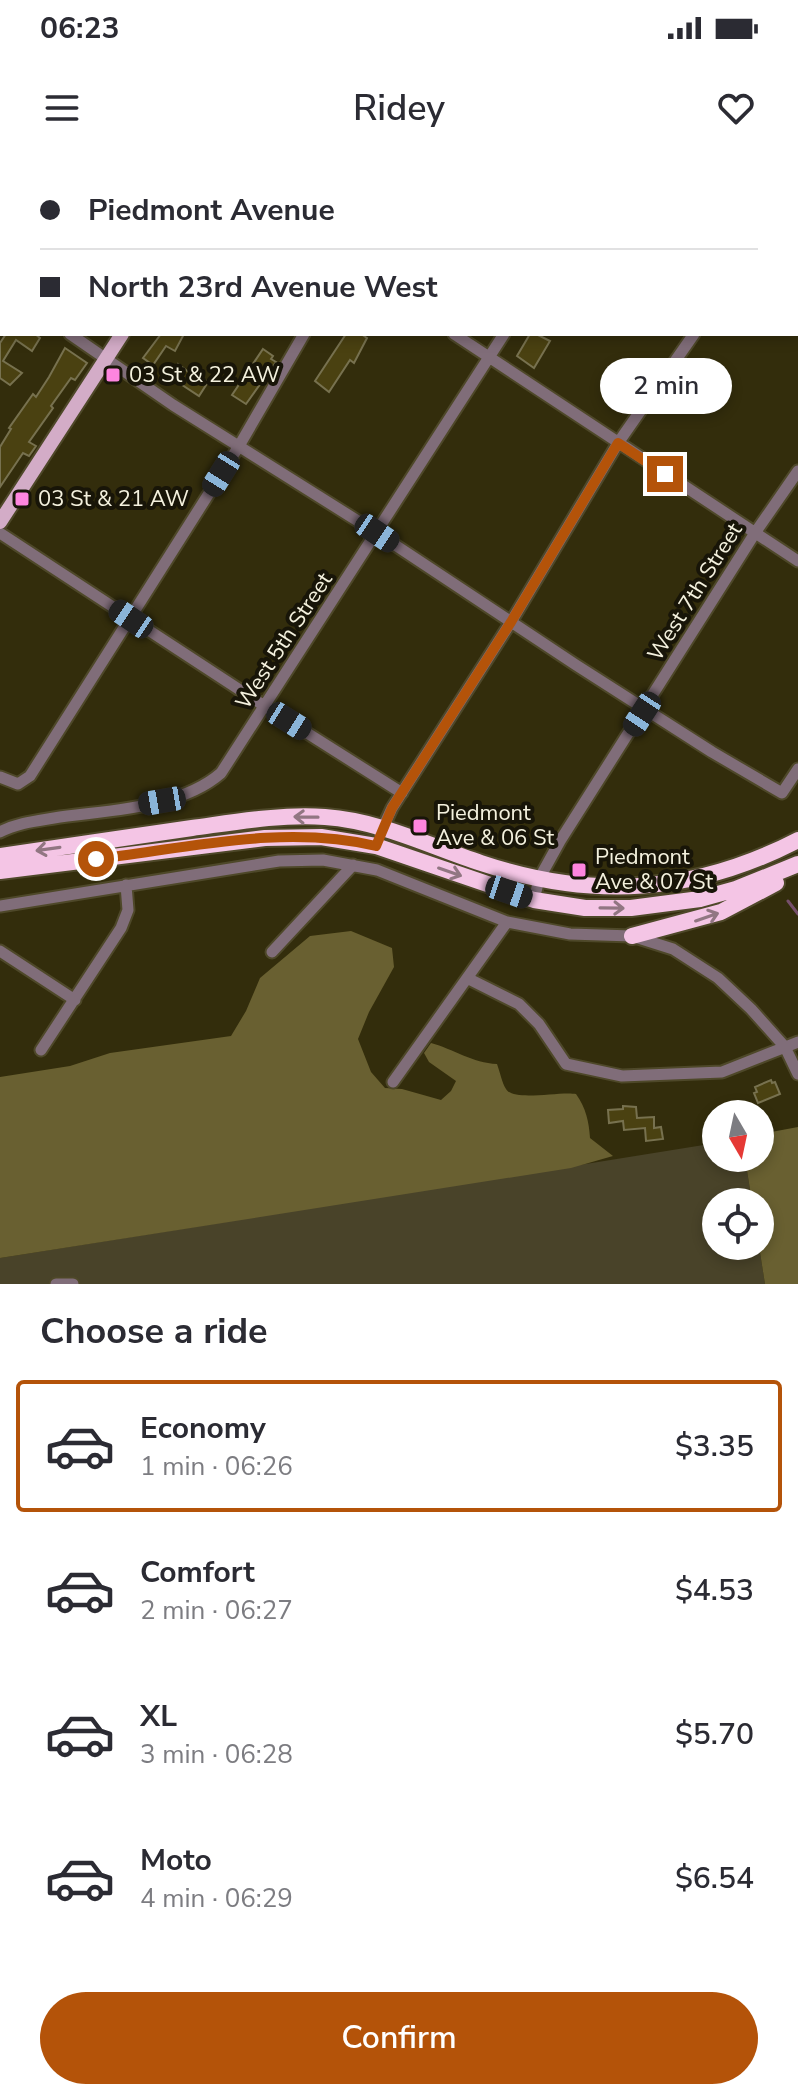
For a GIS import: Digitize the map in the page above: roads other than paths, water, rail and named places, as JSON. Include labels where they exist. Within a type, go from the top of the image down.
[{"type":"highway","points":[[0,856],[286,816],[330,817],[383,827],[481,863],[539,879],[585,887],[636,888],[697,879],[772,853],[798,840]]},
{"type":"highway","points":[[0,871],[287,836],[334,838],[376,846],[534,900],[585,908],[631,908],[668,905],[736,889],[798,866]]},
{"type":"highway","points":[[632,936],[721,912],[798,866]]},
{"type":"main road","points":[[0,522],[121,336]]},
{"type":"street","points":[[73,336],[173,405],[782,793],[798,769]]},
{"type":"street","points":[[0,777],[18,784],[30,776],[239,446],[303,336]]},
{"type":"street","points":[[457,336],[798,561]]},
{"type":"street","name":"West 5th Street","points":[[0,832],[28,823],[182,797],[211,782],[227,766],[266,707],[503,336]]},
{"type":"street","points":[[376,846],[402,793],[511,622],[618,443],[693,336]]},
{"type":"street","name":"West 7th Street","points":[[534,900],[539,879],[560,841],[755,533],[798,471]]},
{"type":"street","points":[[0,533],[402,793]]},
{"type":"street","points":[[0,906],[279,861],[323,860],[377,870],[507,922],[570,934],[632,936],[673,949],[718,978],[785,1047],[798,1074]]},
{"type":"street","points":[[272,952],[353,865]]},
{"type":"street","points":[[41,1050],[124,922],[128,906],[126,885]]},
{"type":"street","points":[[393,1082],[507,922]]},
{"type":"street","points":[[0,951],[75,1000]]},
{"type":"street","points":[[467,978],[519,1004],[539,1024],[566,1064],[598,1073],[650,1076],[722,1072],[798,1042]]},
{"type":"street","points":[[56,1284],[73,1284]]},
{"type":"waterway","points":[[788,901],[798,914]]},
{"type":"place","name":"03 St & 22 AW","points":[[113,375]]},
{"type":"place","name":"03 St & 21 AW","points":[[22,499]]},
{"type":"place","name":"Piedmont Ave & 06 St","points":[[420,826]]},
{"type":"place","name":"Piedmont Ave & 07 St","points":[[579,870]]}]
